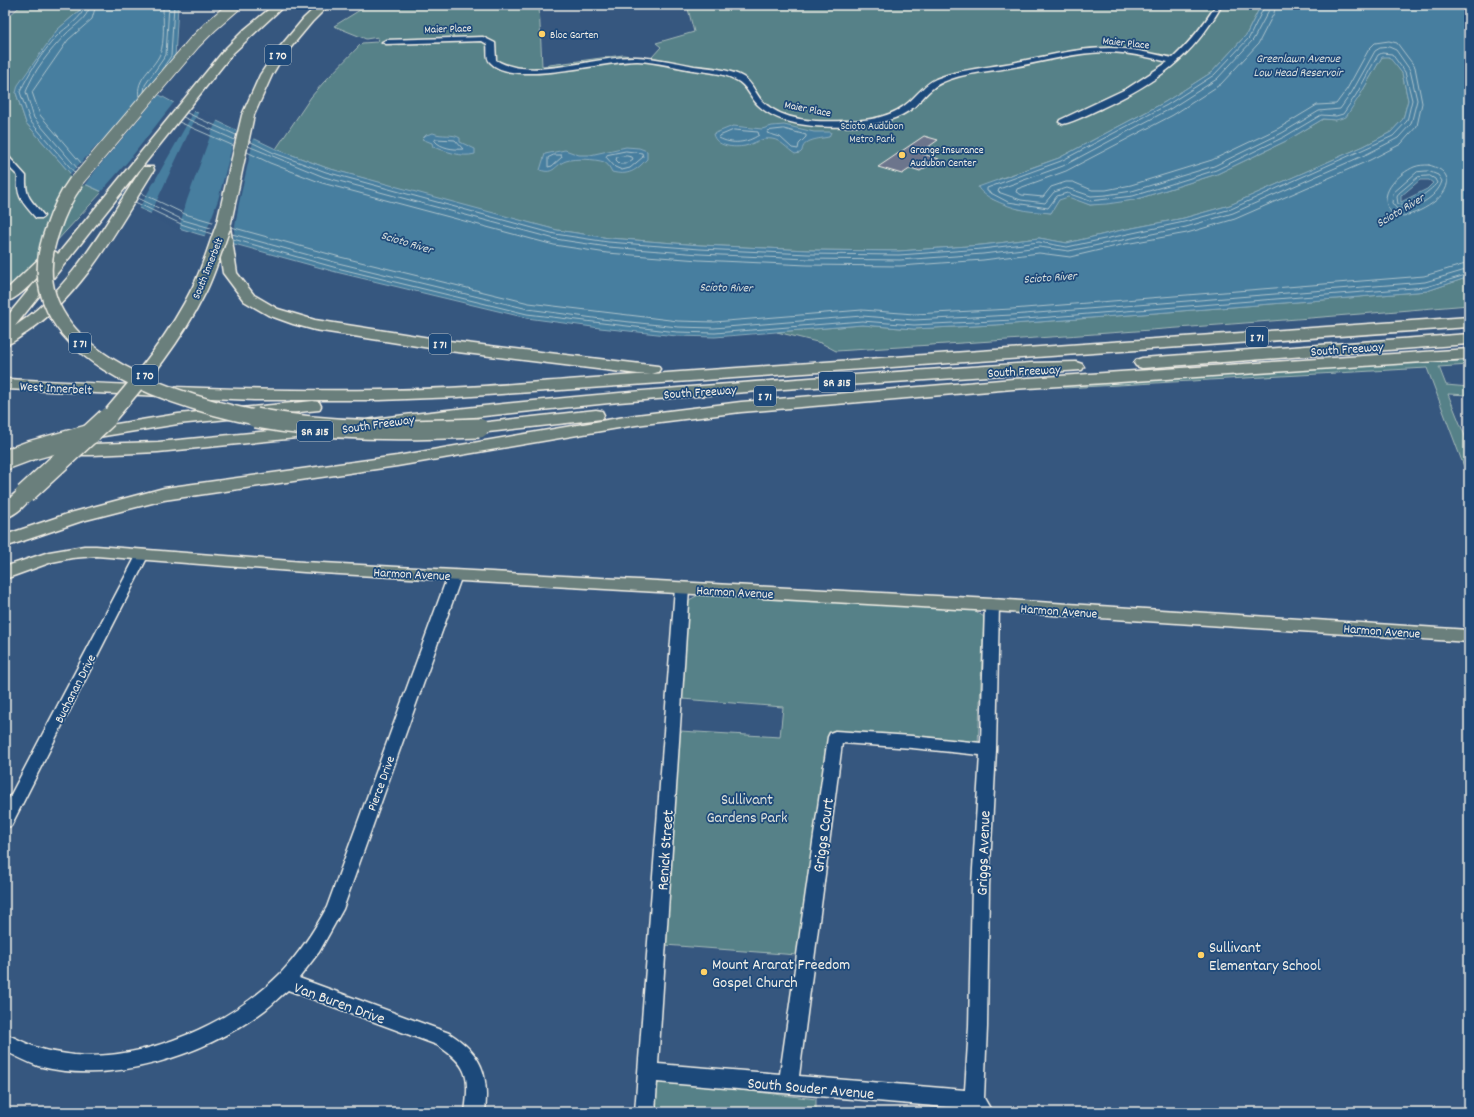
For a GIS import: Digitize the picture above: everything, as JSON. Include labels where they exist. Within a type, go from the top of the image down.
[{"type":"highway","name":"I 71","points":[[235,5],[203,33],[72,187],[55,222],[45,252],[43,271],[44,284],[54,310],[70,333],[83,346],[112,368],[127,376],[178,398],[223,412],[269,421],[324,427],[391,431],[479,428],[829,389],[1032,373],[1051,369]]},
{"type":"highway","points":[[5,329],[235,44],[280,5]]},
{"type":"highway","name":"South Innerbelt","points":[[5,512],[100,426],[149,370],[176,332],[200,289],[223,227],[248,115],[266,75],[278,56],[297,32],[324,5]]},
{"type":"highway","points":[[5,340],[49,308],[83,269],[177,128],[202,83]]},
{"type":"highway","points":[[5,298],[36,270],[123,174],[134,170]]},
{"type":"highway","name":"I 71","points":[[223,227],[230,273],[249,298],[273,312],[298,321],[315,325],[479,350],[638,369],[899,362]]},
{"type":"highway","name":"South Freeway","points":[[108,389],[254,395],[364,395],[502,389],[1469,321]]},
{"type":"highway","name":"South Freeway","points":[[5,450],[74,450],[196,445],[442,414],[559,402],[1031,368],[1051,369],[1469,339]]},
{"type":"highway","points":[[1420,357],[1469,350]]},
{"type":"highway","points":[[5,541],[76,517],[164,494],[397,461],[636,420],[742,407],[1013,384],[1469,354]]},
{"type":"highway","name":"West Innerbelt","points":[[5,384],[108,389]]},
{"type":"highway","points":[[5,460],[59,441],[98,432],[201,416],[502,389]]},
{"type":"main road","name":"Harmon Avenue","points":[[5,574],[43,559],[81,551],[304,566],[992,606],[1469,636]]},
{"type":"street","points":[[1063,122],[1104,105],[1131,90],[1174,61],[1186,52],[1198,39],[1220,5]]},
{"type":"street","name":"Maier Place","points":[[386,42],[483,39],[491,43],[491,57],[496,64],[506,68],[519,70],[539,71],[632,59],[705,70],[726,74],[745,82],[759,102],[776,113],[802,121],[836,124],[870,122],[895,115],[908,108],[925,89],[938,81],[983,70],[1102,50],[1126,51],[1174,61]]},
{"type":"street","points":[[5,158],[22,176],[20,189],[24,198],[39,216]]},
{"type":"street","name":"Buchanan Drive","points":[[6,816],[143,554]]},
{"type":"street","name":"Pierce Drive","points":[[285,981],[318,940],[335,909],[455,575]]},
{"type":"street","name":"Renick Street","points":[[645,1112],[682,588]]},
{"type":"street","name":"Griggs Avenue","points":[[978,1106],[980,904],[988,750],[992,606]]},
{"type":"street","name":"Griggs Court","points":[[788,1085],[835,738],[912,742],[988,750]]},
{"type":"street","name":"Van Buren Drive","points":[[5,1042],[26,1053],[69,1063],[92,1064],[118,1062],[147,1056],[178,1047],[209,1034],[257,1004],[285,981],[443,1040],[459,1048],[470,1061],[477,1079],[475,1112]]},
{"type":"street","name":"South Souder Avenue","points":[[648,1072],[788,1085],[978,1106]]},
{"type":"green space","points":[[22,5],[81,5],[80,10],[57,30],[16,93],[26,123],[76,180],[102,192],[30,270],[5,292],[5,19]]},
{"type":"green space","name":"Scioto Audubon Metro Park","points":[[368,5],[539,5],[542,66],[623,55],[660,59],[652,57],[661,47],[656,43],[694,32],[687,5],[1261,5],[1246,35],[1212,72],[1165,102],[1059,158],[999,179],[992,199],[1019,209],[1051,213],[1059,199],[1068,196],[1090,205],[1134,200],[1217,174],[1286,141],[1323,119],[1336,120],[1359,97],[1382,57],[1389,56],[1402,73],[1408,100],[1403,119],[1391,132],[1364,146],[1230,205],[1184,218],[1122,230],[1067,243],[1039,238],[982,245],[899,251],[808,250],[700,245],[609,238],[557,230],[464,206],[327,168],[276,149],[311,97],[323,83],[362,43],[377,42],[378,37],[366,39],[334,26]]},
{"type":"green space","points":[[1469,277],[1469,305],[1311,318],[836,351],[821,343],[777,332],[862,325],[914,329],[1013,324],[1348,298],[1427,291]]},
{"type":"green space","points":[[1469,361],[1469,365],[1439,367],[1446,385],[1469,387],[1469,395],[1448,394],[1469,446],[1469,480],[1427,368],[1064,388],[1055,378],[1309,365]]},
{"type":"green space","name":"Sullivant Gardens Park","points":[[704,592],[973,609],[984,617],[978,745],[831,739],[797,955],[665,945],[680,731],[780,737],[783,707],[682,699],[689,600]]},
{"type":"green space","points":[[656,1080],[816,1099],[816,1112],[654,1112]]},
{"type":"water","points":[[81,5],[178,5],[175,58],[152,91],[174,103],[217,121],[276,149],[327,168],[557,230],[609,238],[700,245],[808,250],[899,251],[982,245],[1039,238],[1067,243],[1122,230],[1184,218],[1230,205],[1364,146],[1391,132],[1403,119],[1408,100],[1402,73],[1389,57],[1382,57],[1346,117],[1336,120],[1323,119],[1286,141],[1217,174],[1134,200],[1090,205],[1068,197],[1059,200],[1051,213],[1027,211],[1009,206],[990,198],[980,191],[978,187],[1059,158],[1165,102],[1212,72],[1246,35],[1261,5],[1469,5],[1469,277],[1427,291],[1013,324],[914,329],[862,325],[715,337],[677,336],[600,328],[527,318],[336,272],[198,234],[179,228],[150,213],[76,180],[26,123],[16,93],[18,85],[57,30],[80,10]],"holes":[[[1420,180],[1429,180],[1433,183],[1427,189],[1401,202],[1401,196]]]},
{"type":"water","points":[[784,125],[814,132],[831,132],[829,137],[808,142],[805,144],[800,153],[795,154],[775,140],[765,139],[745,146],[731,147],[718,142],[713,134],[733,126],[762,129]]},
{"type":"water","points":[[433,133],[440,135],[451,135],[460,138],[460,142],[475,149],[475,154],[459,155],[433,147],[432,143],[422,139],[426,135]]},
{"type":"water","points":[[626,147],[639,148],[647,151],[647,159],[631,172],[612,172],[608,165],[604,162],[585,159],[566,161],[549,171],[540,170],[545,154],[565,150],[579,155],[590,155]]},
{"type":"pier","points":[[178,54],[155,90],[161,93],[96,170],[85,186],[75,182],[69,175],[107,135]]},
{"type":"pier","points":[[175,101],[195,110],[138,210],[121,202],[148,163],[118,201],[100,193],[129,160]]},
{"type":"pier","points":[[199,111],[218,119],[212,131],[187,200],[180,224],[180,230],[150,215]]},
{"type":"pier","points":[[237,128],[254,137],[239,203],[232,245],[204,238],[218,200]]},
{"type":"building","name":"Grange Insurance Audubon Center","points":[[924,136],[938,140],[920,153],[939,159],[920,171],[911,168],[902,174],[878,167]]},
{"type":"place","name":"Bloc Garten","points":[[542,34]]},
{"type":"place","name":"Grange Insurance Audubon Center","points":[[902,155]]},
{"type":"place","name":"Sullivant Elementary School","points":[[1201,955]]},
{"type":"place","name":"Mount Ararat Freedom Gospel Church","points":[[704,972]]},
{"type":"water label","name":"Greenlawn Avenue Low Head Reservoir","points":[[1298,65]]},
{"type":"water label","name":"Scioto River","points":[[1400,210]]},
{"type":"water label","name":"Scioto River","points":[[407,242]]},
{"type":"water label","name":"Scioto River","points":[[1050,277]]},
{"type":"water label","name":"Scioto River","points":[[726,287]]}]
